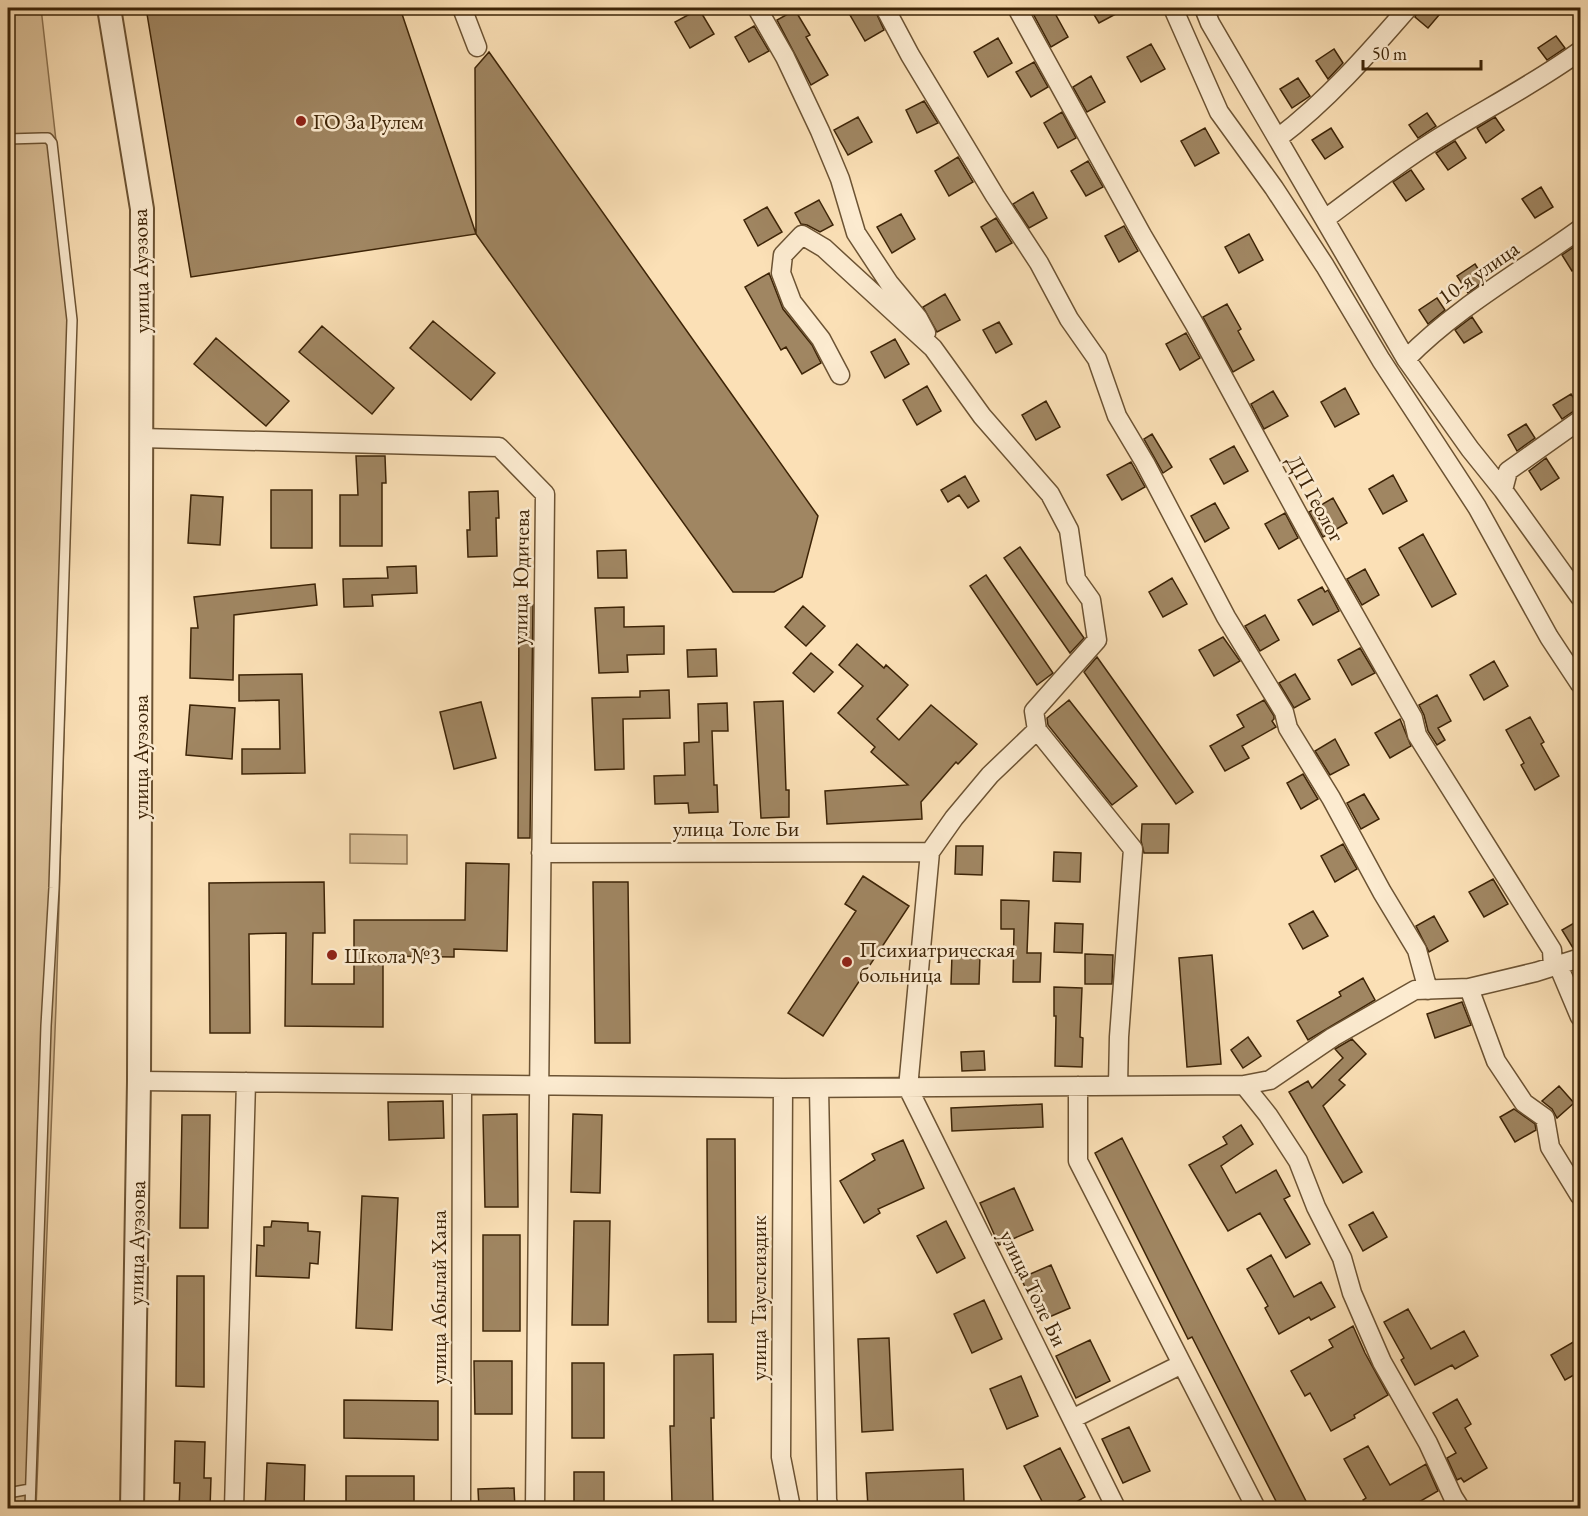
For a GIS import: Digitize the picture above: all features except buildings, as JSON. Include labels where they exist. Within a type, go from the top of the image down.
[{"type":"street","name":"улица Ауэзова","points":[[109,8],[142,209],[139,1081],[132,1509]]},
{"type":"street","points":[[462,8],[477,47]]},
{"type":"street","points":[[757,8],[785,57],[820,131],[840,179],[856,233],[890,283],[918,318],[933,348],[982,416],[1050,494],[1070,530],[1076,579],[1090,600],[1097,640],[1034,711],[1037,730],[1133,849],[1119,1037],[1118,1086]]},
{"type":"street","points":[[885,8],[910,55],[995,196],[1039,263],[1069,319],[1097,359],[1117,416],[1145,464],[1226,618],[1284,712],[1288,728],[1418,950],[1428,990]]},
{"type":"street","name":"ДП Геолог","points":[[1017,8],[1142,236],[1195,324],[1312,540],[1413,718],[1417,735],[1552,950],[1555,966],[1581,1017]]},
{"type":"street","points":[[1173,8],[1219,112],[1274,188],[1325,266],[1381,360],[1478,507],[1549,637],[1581,684]]},
{"type":"street","points":[[1204,8],[1210,23],[1406,359],[1581,597]]},
{"type":"street","points":[[1278,138],[1299,122],[1354,69],[1408,8]]},
{"type":"street","points":[[1325,219],[1398,164],[1554,70],[1581,51]]},
{"type":"street","name":"10-я улица","points":[[1406,359],[1423,341],[1468,306],[1581,230]]},
{"type":"street","points":[[840,375],[821,339],[792,302],[781,273],[783,255],[802,235],[824,248],[933,348]]},
{"type":"street","points":[[1503,490],[1508,471],[1581,420]]},
{"type":"street","name":"улица Юдичева","points":[[141,438],[499,447],[545,494],[538,1086]]},
{"type":"street","points":[[908,1088],[930,852],[954,818],[990,775],[1037,730]]},
{"type":"street","name":"улица Толе Би","points":[[541,852],[930,852]]},
{"type":"street","points":[[139,1081],[783,1088],[1244,1085],[1270,1080],[1333,1037],[1415,990],[1469,988],[1536,972],[1581,958]]},
{"type":"street","points":[[1469,988],[1496,1061],[1524,1103],[1545,1118],[1550,1147],[1581,1196]]},
{"type":"street","points":[[234,1509],[246,1082]]},
{"type":"street","name":"улица Абылай Хана","points":[[461,1509],[462,1085]]},
{"type":"street","points":[[1244,1085],[1268,1115],[1298,1161],[1316,1207],[1342,1258],[1352,1293],[1382,1362],[1428,1443],[1460,1509]]},
{"type":"street","points":[[535,1509],[538,1086]]},
{"type":"street","points":[[1078,1086],[1078,1161],[1256,1509]]},
{"type":"street","name":"улица Тауелсиздик","points":[[783,1088],[781,1457],[791,1509]]},
{"type":"street","points":[[819,1088],[826,1488],[829,1509]]},
{"type":"street","name":"улица Толе Би","points":[[908,1088],[1116,1509]]},
{"type":"street","points":[[1072,1419],[1182,1364]]},
{"type":"lane","points":[[8,139],[48,138],[52,143],[72,320],[54,888],[46,1026],[30,1509]]},
{"type":"lane","points":[[8,1493],[30,1489]]},
{"type":"shaded area","points":[[8,8],[41,8],[76,318],[56,1006],[36,1508],[8,1508]]},
{"type":"shaded area","points":[[350,834],[407,835],[407,864],[350,863]]},
{"type":"place","name":"ГО За Рулем","points":[[301,121]]},
{"type":"place","name":"Школа №3","points":[[332,955]]},
{"type":"place","name":"Психиатрическая больница","points":[[847,962]]}]
